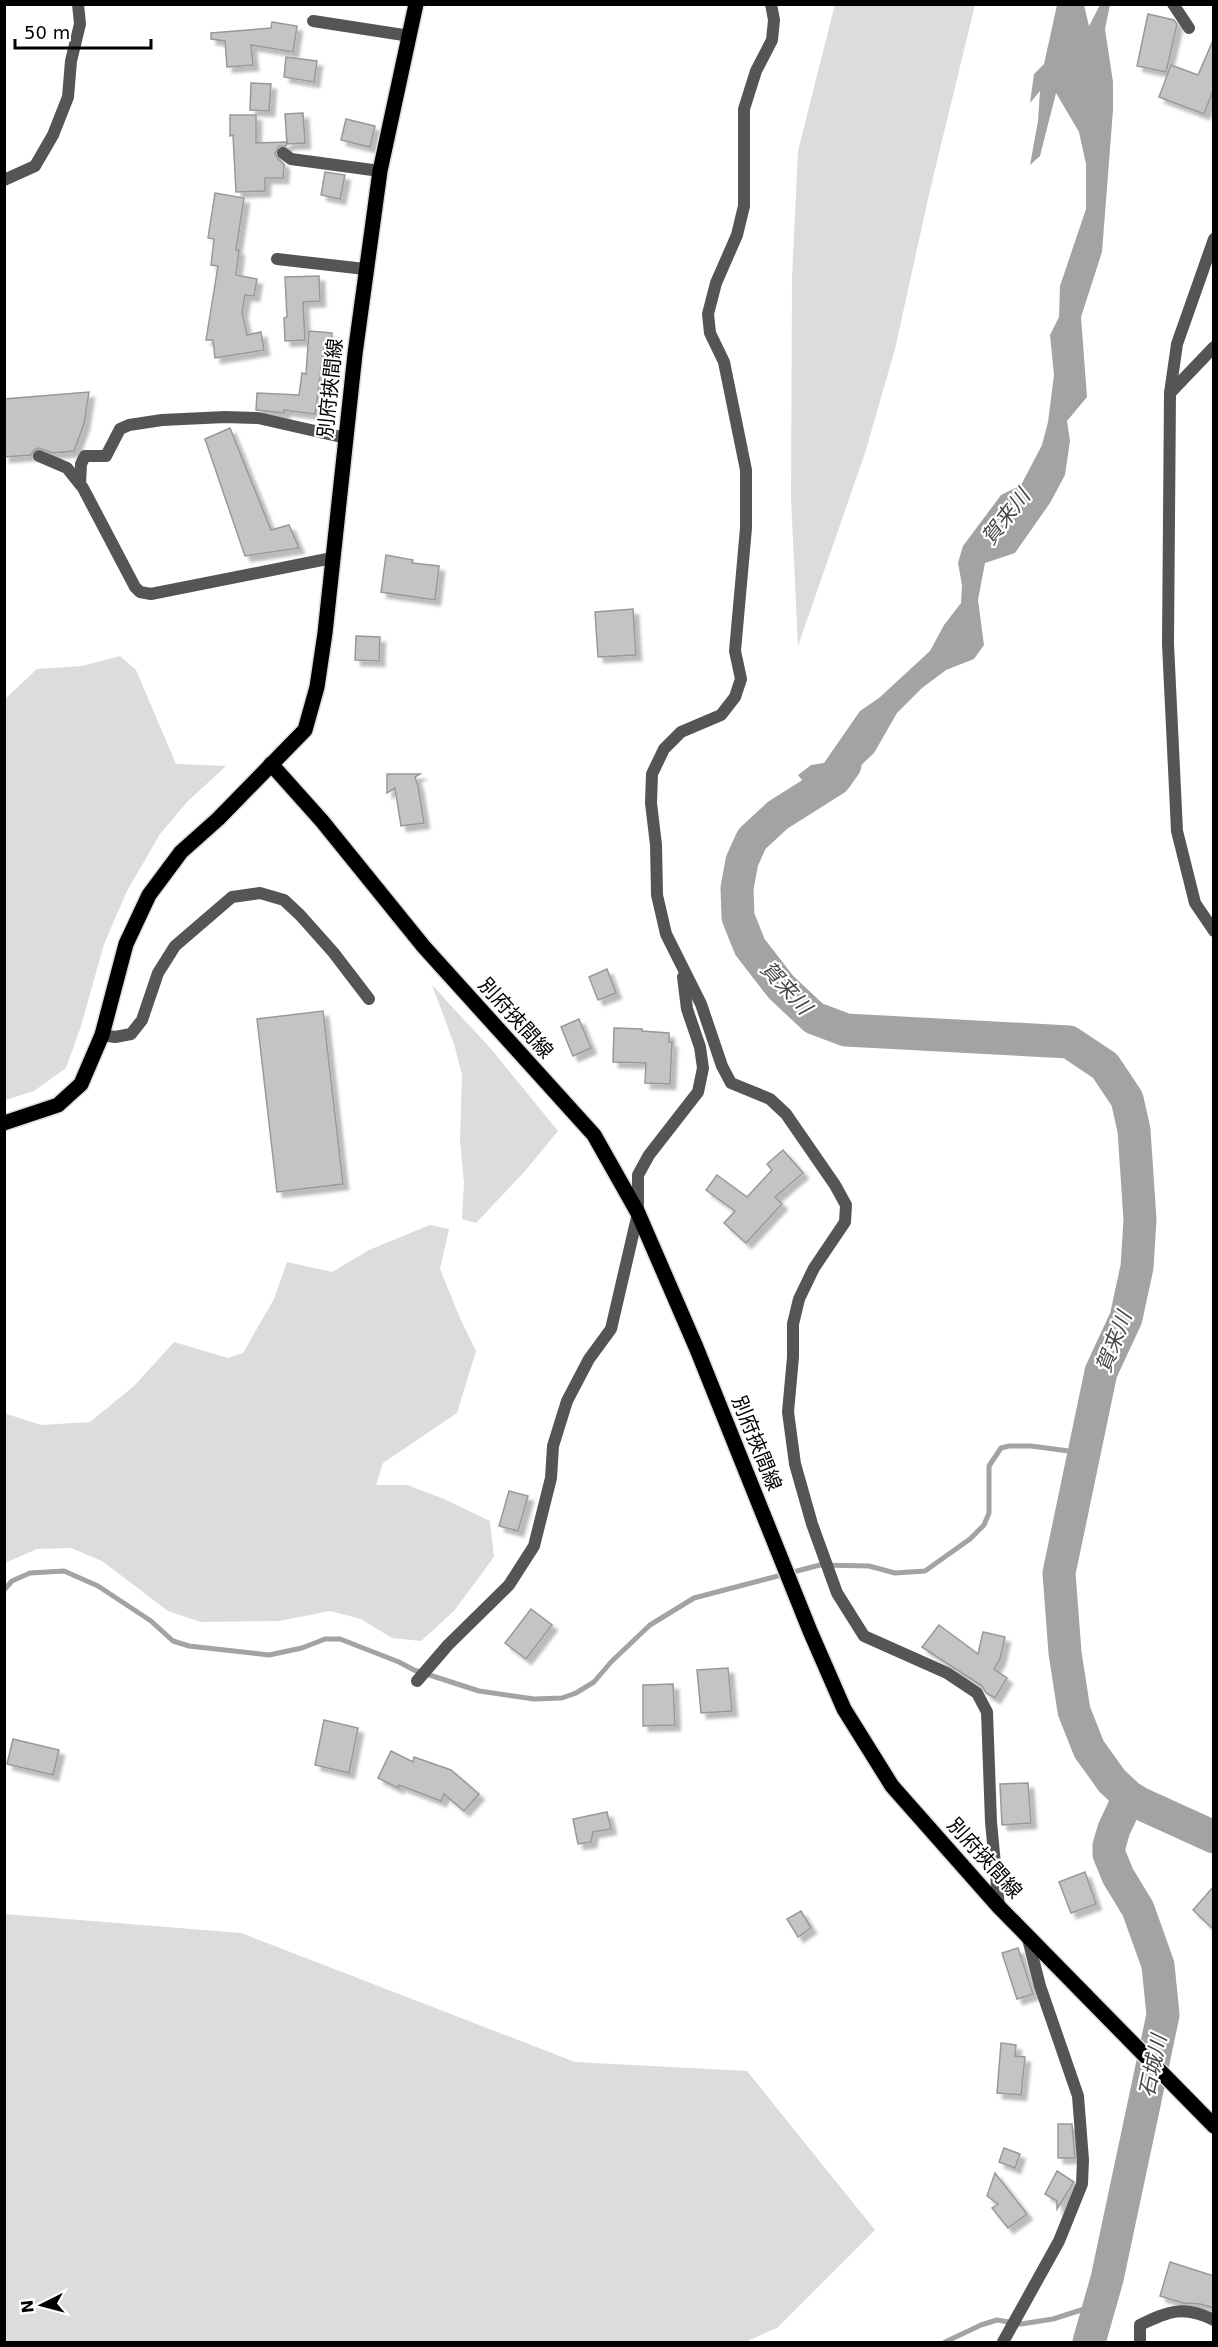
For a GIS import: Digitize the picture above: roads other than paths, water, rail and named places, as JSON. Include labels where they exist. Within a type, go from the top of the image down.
[{"type":"main road","name":"別府挾間線","points":[[4,1122],[58,1105],[81,1084],[102,1035],[126,944],[149,895],[181,852],[218,819],[304,730],[317,687],[324,644],[365,269],[380,171],[416,4]]},
{"type":"main road","name":"別府挾間線","points":[[271,764],[322,821],[424,947],[594,1135],[639,1213],[844,1709],[892,1786],[999,1907],[1214,2126]]},
{"type":"street","points":[[4,180],[35,166],[53,135],[68,97],[71,61],[80,24],[78,4]]},
{"type":"street","points":[[771,4],[774,20],[772,40],[756,71],[744,109],[744,207],[737,235],[716,283],[708,314],[710,333],[724,362],[746,470],[746,528],[735,651],[741,679],[735,697],[721,714],[681,732],[664,749],[652,774],[651,803],[657,845],[657,895],[666,934],[701,1004],[722,1066],[732,1083],[770,1099],[786,1114],[835,1185],[846,1205],[845,1222],[814,1268],[799,1299],[793,1324],[793,1357],[788,1412],[795,1464],[812,1524],[837,1593],[864,1636],[947,1673],[977,1693],[987,1712],[991,1822],[999,1907]]},
{"type":"street","points":[[1173,4],[1189,28]]},
{"type":"street","points":[[313,21],[410,36]]},
{"type":"street","points":[[283,153],[291,159],[380,171]]},
{"type":"street","points":[[1214,239],[1177,344],[1170,393],[1168,644],[1177,831],[1195,903],[1214,931]]},
{"type":"street","points":[[277,259],[365,269]]},
{"type":"street","points":[[1170,393],[1214,347]]},
{"type":"street","points":[[80,484],[81,464],[85,456],[106,456],[120,429],[129,425],[162,420],[247,418],[346,438]]},
{"type":"street","points":[[39,456],[67,468],[80,484],[103,522],[135,587],[140,592],[152,594],[332,558]]},
{"type":"street","points":[[102,1035],[115,1037],[131,1034],[142,1020],[158,973],[175,946],[232,897],[260,892],[284,900],[300,915],[333,952],[369,999]]},
{"type":"street","points":[[417,1681],[448,1644],[508,1585],[534,1546],[551,1478],[553,1446],[567,1401],[589,1359],[611,1329],[639,1213],[638,1175],[649,1155],[698,1092],[704,1068],[700,1047],[687,1009],[682,970]]},
{"type":"street","points":[[1004,2343],[1059,2241],[1082,2184],[1083,2160],[1078,2096],[1040,1986],[1027,1935]]},
{"type":"street","points":[[1140,2343],[1140,2325],[1178,2310],[1203,2315],[1214,2320]]},
{"type":"water","points":[[1057,5],[1084,5],[1089,26],[1100,5],[1110,5],[1105,29],[1113,82],[1113,110],[1102,252],[1081,317],[1087,397],[1067,421],[1070,441],[1065,475],[1050,503],[1015,553],[985,563],[978,600],[984,645],[974,659],[946,670],[922,688],[897,713],[874,753],[836,789],[818,800],[798,775],[811,765],[824,763],[860,711],[879,698],[930,651],[944,625],[961,603],[962,585],[958,563],[963,546],[1001,495],[1021,485],[1042,445],[1048,422],[1054,375],[1050,335],[1059,317],[1060,286],[1086,209],[1086,164],[1079,132],[1056,93],[1040,156],[1030,165],[1038,121],[1040,91],[1030,103],[1034,74],[1044,64]]},
{"type":"waterway","name":"賀来川","points":[[845,765],[835,779],[778,815],[752,839],[742,861],[737,888],[738,917],[750,947],[781,987],[814,1018],[846,1030],[1069,1042],[1105,1066],[1127,1099],[1134,1130],[1140,1220],[1137,1267],[1126,1318],[1101,1372],[1059,1573],[1065,1653],[1074,1711],[1089,1749],[1112,1781],[1139,1803],[1214,1837]]},
{"type":"waterway","points":[[4,1590],[12,1581],[30,1573],[64,1571],[98,1586],[151,1621],[173,1641],[189,1646],[269,1655],[302,1648],[325,1639],[340,1639],[414,1670],[479,1691],[534,1699],[562,1698],[594,1682],[611,1662],[650,1625],[694,1598],[820,1565],[869,1566],[895,1573],[925,1571],[970,1539],[984,1525],[989,1513],[989,1466],[1001,1448],[1031,1446],[1084,1453]]},
{"type":"waterway","name":"石城川","points":[[1089,2342],[1107,2279],[1163,2015],[1158,1965],[1138,1909],[1118,1876],[1109,1854],[1114,1829],[1129,1797]]},
{"type":"waterway","points":[[945,2342],[997,2320],[1021,2324],[1053,2319],[1100,2304]]}]
